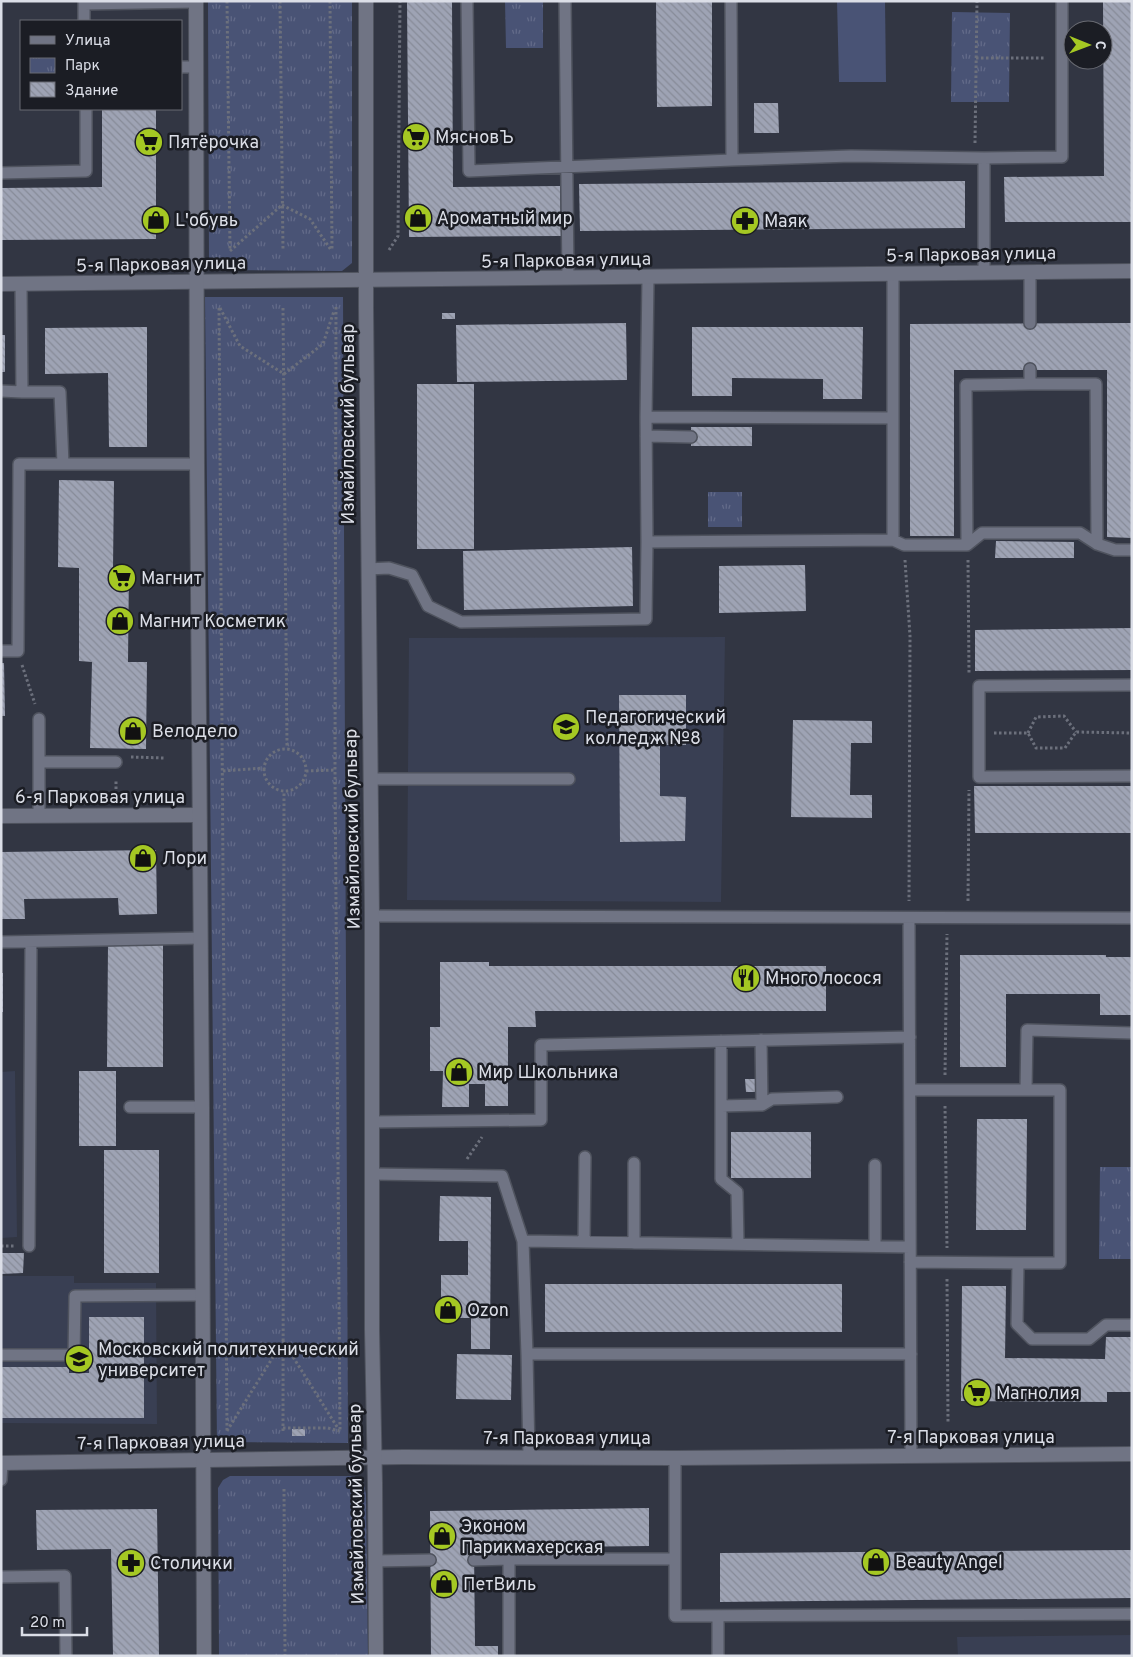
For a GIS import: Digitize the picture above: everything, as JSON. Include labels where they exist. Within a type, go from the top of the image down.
[{"type":"street","points":[[196,1],[204,1656]]},
{"type":"street","name":"Измайловский бульвар","points":[[366,1],[366,281],[372,916],[372,1330],[376,1656]]},
{"type":"street","name":"5-я Парковая улица","points":[[1,284],[1132,271]]},
{"type":"street","name":"6-я Парковая улица","points":[[1,816],[199,815]]},
{"type":"street","name":"7-я Парковая улица","points":[[1,1463],[374,1457],[675,1458],[1132,1454]]},
{"type":"lane","points":[[84,20],[84,2],[196,1]]},
{"type":"lane","points":[[467,1],[469,171],[851,156],[1062,157],[1062,1]]},
{"type":"lane","points":[[565,1],[568,278]]},
{"type":"lane","points":[[731,1],[732,160]]},
{"type":"lane","points":[[182,67],[196,67]]},
{"type":"lane","points":[[1,173],[86,171],[86,110]]},
{"type":"lane","points":[[979,158],[984,272]]},
{"type":"lane","points":[[1030,272],[1030,323]]},
{"type":"lane","points":[[893,274],[893,540]]},
{"type":"lane","points":[[368,569],[389,568],[412,575],[428,606],[461,622],[646,620],[648,278]]},
{"type":"lane","points":[[21,284],[22,392]]},
{"type":"lane","points":[[1030,369],[1030,384]]},
{"type":"lane","points":[[967,545],[966,384],[1096,384],[1096,544]]},
{"type":"lane","points":[[1,391],[60,392],[63,464]]},
{"type":"lane","points":[[646,417],[894,418]]},
{"type":"lane","points":[[646,436],[691,436]]},
{"type":"lane","points":[[1,651],[18,651],[19,464],[197,464]]},
{"type":"lane","points":[[647,542],[893,540],[904,545],[967,545],[982,533],[1080,533],[1096,544],[1115,550],[1132,550]]},
{"type":"lane","points":[[1132,685],[979,686],[979,734],[974,777],[1132,776]]},
{"type":"lane","points":[[39,719],[39,815]]},
{"type":"lane","points":[[39,762],[116,762]]},
{"type":"lane","points":[[370,779],[569,779]]},
{"type":"lane","points":[[909,914],[911,1456]]},
{"type":"lane","points":[[372,916],[909,914],[948,918],[1132,918]]},
{"type":"lane","points":[[1,942],[201,938]]},
{"type":"lane","points":[[29,1246],[31,942]]},
{"type":"lane","points":[[1026,1090],[1027,1030],[1132,1033]]},
{"type":"lane","points":[[372,1122],[541,1120],[541,1045],[910,1037]]},
{"type":"lane","points":[[761,1040],[762,1105]]},
{"type":"lane","points":[[721,1041],[721,1179],[737,1192],[738,1244]]},
{"type":"lane","points":[[910,1090],[1060,1090],[1060,1263],[910,1262]]},
{"type":"lane","points":[[721,1106],[762,1105],[772,1099],[837,1097]]},
{"type":"lane","points":[[130,1107],[202,1106]]},
{"type":"lane","points":[[584,1242],[585,1157]]},
{"type":"lane","points":[[634,1163],[634,1243]]},
{"type":"lane","points":[[875,1165],[875,1246]]},
{"type":"lane","points":[[372,1174],[502,1176],[523,1241],[529,1457]]},
{"type":"lane","points":[[523,1241],[910,1247]]},
{"type":"lane","points":[[1018,1263],[1017,1324],[1032,1339],[1089,1338],[1106,1325],[1132,1325]]},
{"type":"lane","points":[[1,1355],[74,1355],[76,1296],[202,1295]]},
{"type":"lane","points":[[527,1354],[911,1354]]},
{"type":"lane","points":[[675,1458],[675,1616],[1132,1614]]},
{"type":"lane","points":[[1,1463],[1,1480]]},
{"type":"lane","points":[[509,1656],[510,1559]]},
{"type":"lane","points":[[474,1560],[675,1559]]},
{"type":"lane","points":[[375,1561],[430,1560]]},
{"type":"lane","points":[[1,1577],[66,1576],[66,1656]]},
{"type":"lane","points":[[718,1616],[718,1656]]},
{"type":"path","points":[[228,1],[230,251],[282,205]]},
{"type":"path","points":[[280,1],[283,251]]},
{"type":"path","points":[[282,205],[310,219],[332,250],[330,1]]},
{"type":"path","points":[[389,250],[398,236],[400,1]]},
{"type":"path","points":[[976,1],[979,158]]},
{"type":"path","points":[[976,58],[1062,58]]},
{"type":"path","points":[[283,1341],[227,1432],[219,308],[240,346],[284,374]]},
{"type":"path","points":[[283,308],[287,748]]},
{"type":"path","points":[[284,374],[323,344],[336,308],[335,770],[340,1431]]},
{"type":"path","points":[[904,545],[910,636],[909,914]]},
{"type":"path","points":[[969,576],[969,606]]},
{"type":"path","points":[[18,651],[39,719]]},
{"type":"path","points":[[1028,733],[1036,716],[1064,716],[1076,732]]},
{"type":"path","points":[[1028,733],[1036,748],[1065,748],[1076,732]]},
{"type":"path","points":[[1076,732],[1132,733]]},
{"type":"path","points":[[979,734],[1028,733]]},
{"type":"path","points":[[287,748],[297,752],[304,760],[306,771],[303,781],[295,788],[284,791],[274,788],[266,780],[263,768],[267,758],[276,750],[287,748]]},
{"type":"path","points":[[116,762],[116,757],[165,758]]},
{"type":"path","points":[[223,771],[263,768]]},
{"type":"path","points":[[306,771],[335,770]]},
{"type":"path","points":[[284,791],[283,1429],[328,1428],[340,1431]]},
{"type":"path","points":[[948,918],[945,1090],[948,1423]]},
{"type":"path","points":[[456,1176],[494,1121]]},
{"type":"path","points":[[283,1341],[340,1431]]},
{"type":"path","points":[[284,1488],[285,1656]]},
{"type":"shaded area","name":"Педагогический колледж №8","points":[[725,637],[721,902],[407,900],[409,638]]},
{"type":"shaded area","points":[[15,1071],[17,1237],[1,1238],[1,1072]]},
{"type":"shaded area","name":"Московский политехнический университет","points":[[1,1276],[74,1276],[74,1283],[156,1283],[157,1424],[1,1423]]},
{"type":"shaded area","points":[[1132,1635],[1132,1656],[958,1656],[957,1637]]},
{"type":"green space","points":[[208,1],[352,1],[352,263],[342,271],[221,270],[209,262]]},
{"type":"green space","points":[[505,1],[543,1],[543,48],[506,48]]},
{"type":"green space","points":[[837,1],[885,1],[886,82],[839,82]]},
{"type":"green space","points":[[952,12],[1010,13],[1009,102],[951,102]]},
{"type":"green space","points":[[205,297],[343,297],[348,1443],[217,1442]]},
{"type":"green space","points":[[708,492],[742,492],[742,527],[708,527]]},
{"type":"green space","points":[[1100,1167],[1132,1167],[1132,1259],[1099,1259]]},
{"type":"green space","points":[[230,1476],[354,1476],[363,1481],[366,1494],[368,1656],[219,1656],[218,1488],[223,1480]]},
{"type":"building","points":[[407,1],[452,1],[453,187],[560,186],[561,236],[409,237]]},
{"type":"building","points":[[656,1],[712,1],[712,106],[657,107]]},
{"type":"building","points":[[1103,1],[1132,1],[1132,222],[1005,222],[1004,177],[1104,176],[1103,70],[1113,70],[1113,20],[1103,20]]},
{"type":"building","points":[[754,103],[778,103],[779,133],[754,133]]},
{"type":"building","points":[[102,110],[156,110],[156,239],[1,240],[1,188],[102,187]]},
{"type":"building","points":[[965,181],[965,228],[580,231],[579,184]]},
{"type":"building","points":[[442,313],[455,313],[455,319],[442,319]]},
{"type":"building","points":[[626,323],[627,380],[457,382],[456,325]]},
{"type":"building","points":[[1132,323],[1132,538],[1107,537],[1107,370],[954,370],[954,536],[910,536],[910,324]]},
{"type":"building","points":[[147,327],[147,447],[109,447],[108,373],[45,374],[45,328]]},
{"type":"building","points":[[692,327],[863,327],[862,399],[823,399],[823,379],[732,378],[732,396],[692,396]]},
{"type":"building","points":[[1,335],[5,335],[5,372],[1,372]]},
{"type":"building","points":[[417,384],[474,384],[474,549],[417,549]]},
{"type":"building","points":[[691,427],[752,427],[752,446],[691,446]]},
{"type":"building","points":[[59,480],[114,481],[113,568],[129,568],[128,662],[147,662],[146,749],[90,748],[92,662],[79,661],[79,568],[58,567]]},
{"type":"building","points":[[996,541],[1074,542],[1074,558],[995,558]]},
{"type":"building","points":[[632,547],[633,606],[464,610],[463,551]]},
{"type":"building","points":[[805,565],[806,611],[719,613],[719,566]]},
{"type":"building","points":[[1132,628],[1132,670],[975,671],[975,630]]},
{"type":"building","points":[[1,663],[4,663],[5,716],[1,716]]},
{"type":"building","points":[[619,695],[686,695],[686,745],[660,745],[660,796],[686,797],[685,841],[620,842]]},
{"type":"building","points":[[793,720],[872,721],[872,743],[851,743],[850,795],[872,795],[872,818],[791,817]]},
{"type":"building","points":[[974,786],[1132,786],[1132,833],[975,833]]},
{"type":"building","points":[[156,850],[157,914],[119,915],[118,898],[24,899],[25,919],[1,919],[1,852]]},
{"type":"building","points":[[108,944],[163,944],[163,1067],[107,1067]]},
{"type":"building","points":[[960,955],[1106,955],[1106,957],[1132,957],[1132,1015],[1100,1015],[1100,994],[1006,994],[1006,1067],[960,1067]]},
{"type":"building","points":[[440,962],[489,962],[489,966],[826,966],[826,1011],[535,1011],[536,1027],[508,1027],[508,1106],[485,1106],[485,1084],[469,1084],[469,1107],[442,1107],[443,1071],[430,1071],[430,1027],[440,1027]]},
{"type":"building","points":[[1,973],[3,973],[3,1012],[1,1012]]},
{"type":"building","points":[[79,1071],[116,1071],[116,1146],[79,1146]]},
{"type":"building","points":[[745,1079],[755,1079],[755,1092],[746,1092]]},
{"type":"building","points":[[977,1119],[1027,1119],[1026,1230],[976,1230]]},
{"type":"building","points":[[731,1132],[811,1132],[811,1178],[731,1178]]},
{"type":"building","points":[[104,1150],[159,1150],[159,1273],[104,1273]]},
{"type":"building","points":[[440,1196],[491,1197],[490,1349],[471,1349],[471,1318],[441,1318],[441,1275],[468,1275],[468,1241],[439,1241]]},
{"type":"building","points":[[1,1253],[24,1253],[23,1273],[1,1274]]},
{"type":"building","points":[[545,1284],[842,1284],[842,1332],[545,1332]]},
{"type":"building","points":[[962,1286],[1006,1286],[1005,1358],[1105,1359],[1106,1337],[1132,1337],[1132,1392],[1107,1392],[1107,1402],[961,1401]]},
{"type":"building","points":[[89,1317],[144,1317],[144,1418],[1,1418],[1,1367],[69,1367],[69,1373],[89,1373]]},
{"type":"building","points":[[457,1354],[512,1355],[511,1400],[456,1399]]},
{"type":"building","points":[[292,1429],[305,1429],[305,1436],[292,1436]]},
{"type":"building","points":[[649,1508],[649,1546],[474,1548],[475,1646],[498,1646],[498,1656],[431,1656],[430,1511]]},
{"type":"building","points":[[157,1509],[159,1656],[113,1656],[111,1549],[37,1550],[36,1510]]},
{"type":"building","points":[[1132,1550],[1132,1598],[720,1602],[720,1553]]},
{"type":"place","name":"МясновЪ","points":[[416,137]]},
{"type":"place","name":"Пятёрочка","points":[[149,142]]},
{"type":"place","name":"Ароматный мир","points":[[418,218]]},
{"type":"place","name":"L'обувь","points":[[156,220]]},
{"type":"place","name":"Маяк","points":[[745,221]]},
{"type":"place","name":"Магнит","points":[[122,578]]},
{"type":"place","name":"Магнит Косметик","points":[[120,621]]},
{"type":"place","name":"Педагогический колледж №8","points":[[566,727]]},
{"type":"place","name":"Велодело","points":[[133,731]]},
{"type":"place","name":"Лори","points":[[143,858]]},
{"type":"place","name":"Много лосося","points":[[746,978]]},
{"type":"place","name":"Мир Школьника","points":[[459,1072]]},
{"type":"place","name":"Ozon","points":[[448,1310]]},
{"type":"place","name":"Московский политехнический университет","points":[[79,1359]]},
{"type":"place","name":"Магнолия","points":[[977,1393]]},
{"type":"place","name":"Эконом Парикмахерская","points":[[442,1536]]},
{"type":"place","name":"Beauty Angel","points":[[876,1562]]},
{"type":"place","name":"Столички","points":[[131,1563]]},
{"type":"place","name":"ПетВиль","points":[[444,1584]]}]
